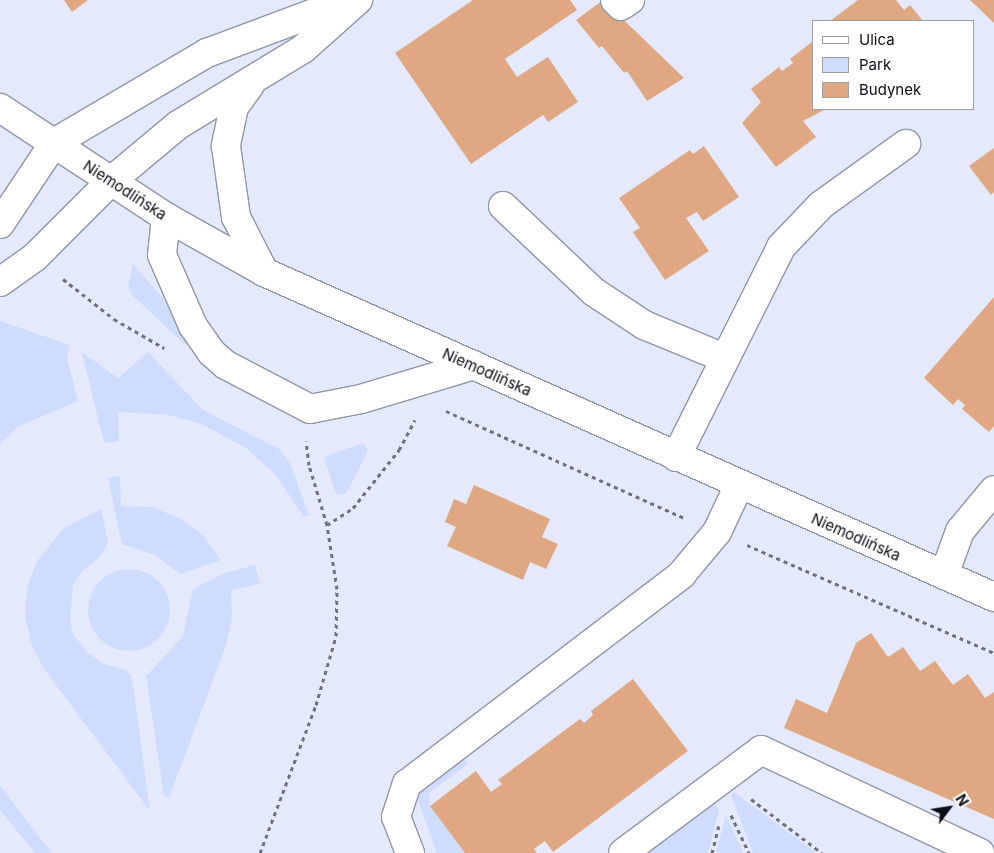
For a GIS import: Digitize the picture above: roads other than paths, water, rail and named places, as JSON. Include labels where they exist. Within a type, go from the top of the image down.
[{"type":"main road","points":[[0,224],[54,143],[206,52],[349,0]]},
{"type":"main road","points":[[0,282],[35,257],[111,181],[178,125],[251,84],[303,49],[358,0]]},
{"type":"main road","points":[[615,0],[621,6],[630,0]]},
{"type":"main road","points":[[251,84],[234,106],[226,146],[236,217],[264,272]]},
{"type":"main road","name":"Niemodlińska","points":[[0,108],[166,217],[264,272],[994,597]]},
{"type":"main road","points":[[676,457],[781,247],[821,205],[906,144]]},
{"type":"main road","points":[[503,206],[594,292],[644,325],[724,358]]},
{"type":"main road","points":[[166,217],[162,256],[193,326],[212,353],[226,365],[310,409],[361,399],[474,365]]},
{"type":"main road","points":[[410,853],[396,817],[407,784],[682,575],[717,532],[739,485]]},
{"type":"main road","points":[[944,575],[960,532],[994,490]]},
{"type":"main road","points":[[623,853],[761,750],[980,853]]}]
